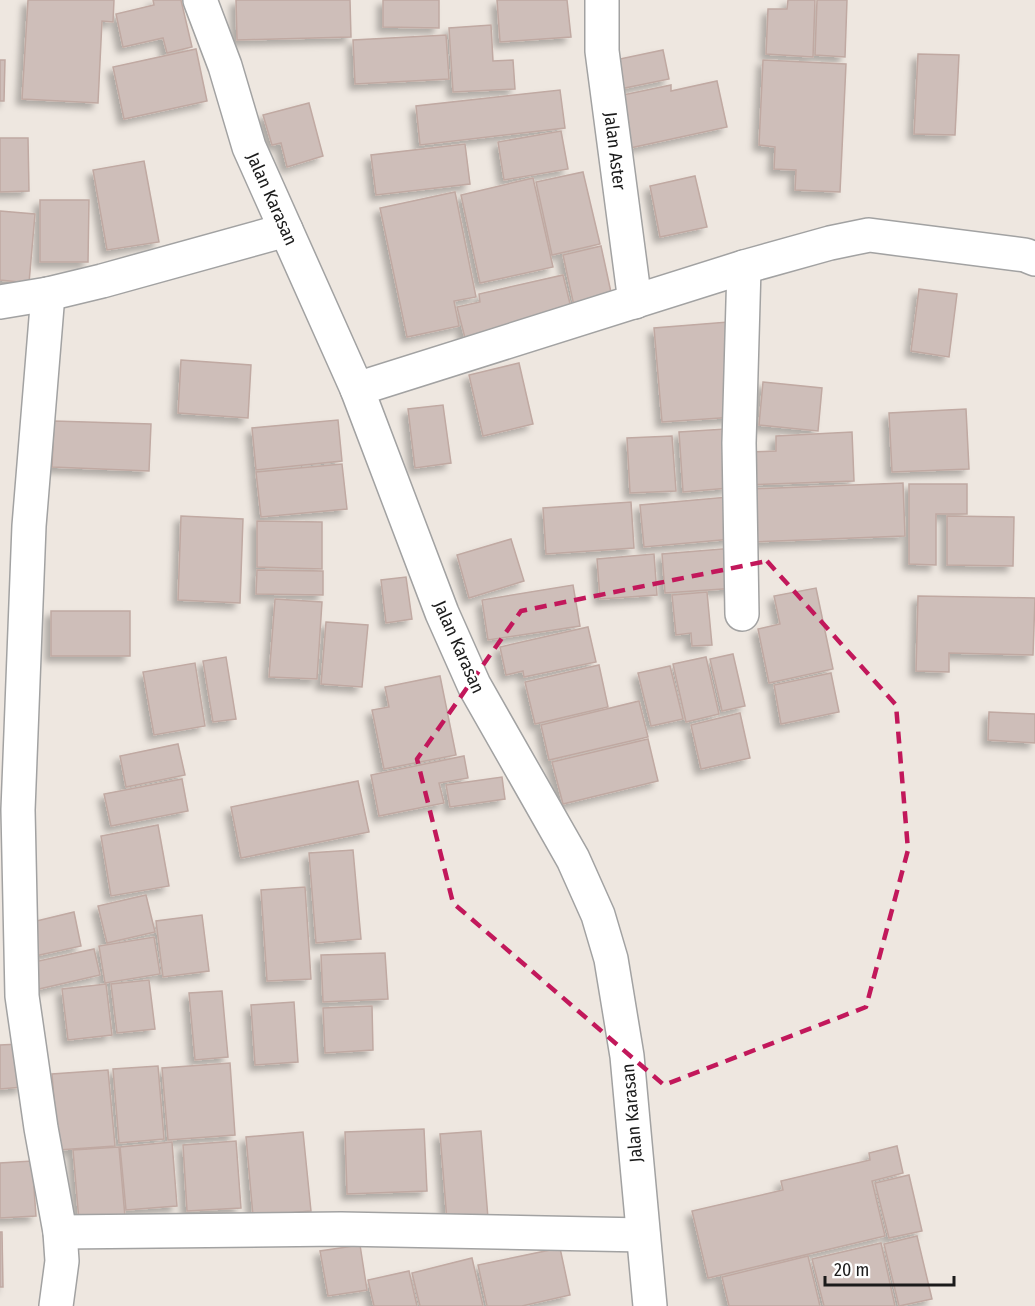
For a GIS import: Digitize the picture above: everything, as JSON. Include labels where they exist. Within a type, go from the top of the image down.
[{"type":"street","name":"Jalan Karasan","points":[[200,0],[225,66],[249,147],[357,389],[442,613],[474,686],[573,859],[598,915],[611,959],[627,1056],[650,1306]]},
{"type":"street","name":"Jalan Aster","points":[[602,0],[602,51],[635,302]]},
{"type":"street","points":[[0,302],[48,294],[102,281],[286,230]]},
{"type":"street","points":[[357,389],[744,267],[830,243],[869,235],[1017,254],[1035,259]]},
{"type":"street","points":[[742,614],[739,443],[744,267]]},
{"type":"street","points":[[48,294],[9,810],[22,996],[41,1128],[60,1232],[62,1261],[56,1306]]},
{"type":"street","points":[[60,1232],[341,1229],[643,1235]]},
{"type":"highlighted area","points":[[767,561],[896,705],[908,850],[866,1007],[664,1085],[453,903],[417,759],[521,611]]},
{"type":"building","points":[[28,0],[114,0],[113,22],[102,21],[98,103],[22,99]]},
{"type":"building","points":[[153,0],[181,0],[192,47],[167,53],[163,38],[123,47],[116,14],[154,5]]},
{"type":"building","points":[[236,0],[350,0],[351,37],[237,40]]},
{"type":"building","points":[[383,0],[439,0],[439,28],[383,27]]},
{"type":"building","points":[[497,0],[567,0],[571,37],[500,42]]},
{"type":"building","points":[[788,0],[815,0],[813,57],[766,54],[768,9],[787,9]]},
{"type":"building","points":[[817,0],[847,0],[845,57],[815,55]]},
{"type":"building","points":[[491,25],[493,61],[513,60],[515,89],[453,92],[449,28]]},
{"type":"building","points":[[446,35],[449,79],[355,84],[353,40]]},
{"type":"building","points":[[196,49],[207,101],[124,119],[113,67]]},
{"type":"building","points":[[663,50],[669,79],[620,89],[615,60]]},
{"type":"building","points":[[918,54],[959,55],[955,135],[914,134]]},
{"type":"building","points":[[0,60],[5,60],[4,101],[0,101]]},
{"type":"building","points":[[763,60],[846,64],[840,192],[795,190],[796,170],[774,169],[775,147],[759,145]]},
{"type":"building","points":[[717,81],[727,127],[630,148],[618,96],[671,85],[671,91]]},
{"type":"building","points":[[560,90],[565,128],[420,145],[416,106]]},
{"type":"building","points":[[309,103],[323,156],[287,167],[281,143],[272,145],[263,115]]},
{"type":"building","points":[[561,131],[568,169],[504,180],[498,142]]},
{"type":"building","points":[[0,138],[28,138],[29,191],[0,192]]},
{"type":"building","points":[[465,144],[470,184],[376,195],[371,155]]},
{"type":"building","points":[[144,161],[159,242],[107,250],[93,170]]},
{"type":"building","points":[[583,172],[600,244],[552,255],[536,182]]},
{"type":"building","points":[[695,176],[707,227],[660,237],[650,186]]},
{"type":"building","points":[[533,178],[553,267],[480,283],[461,195]]},
{"type":"building","points":[[455,192],[476,297],[454,301],[459,326],[407,337],[380,208]]},
{"type":"building","points":[[40,200],[89,200],[88,262],[40,262]]},
{"type":"building","points":[[0,211],[35,214],[29,283],[0,280]]},
{"type":"building","points":[[601,246],[612,297],[574,306],[563,255]]},
{"type":"building","points":[[563,275],[572,312],[465,338],[457,307],[480,302],[479,294]]},
{"type":"building","points":[[919,289],[957,294],[949,357],[911,351]]},
{"type":"building","points":[[728,322],[735,417],[662,422],[654,328]]},
{"type":"building","points":[[181,360],[251,365],[248,418],[178,413]]},
{"type":"building","points":[[519,363],[533,424],[483,436],[469,375]]},
{"type":"building","points":[[763,382],[822,388],[818,431],[759,425]]},
{"type":"building","points":[[443,405],[451,463],[415,468],[408,409]]},
{"type":"building","points":[[966,409],[969,469],[892,472],[889,413]]},
{"type":"building","points":[[338,420],[342,461],[256,470],[252,428]]},
{"type":"building","points":[[54,421],[151,424],[149,471],[52,467]]},
{"type":"building","points":[[725,429],[729,488],[683,492],[679,432]]},
{"type":"building","points":[[852,432],[854,481],[744,485],[750,452],[776,451],[776,436]]},
{"type":"building","points":[[672,436],[676,491],[630,493],[627,438]]},
{"type":"building","points":[[342,464],[347,509],[261,517],[256,472]]},
{"type":"building","points":[[903,483],[905,536],[752,542],[750,489]]},
{"type":"building","points":[[909,484],[967,484],[967,514],[936,514],[936,565],[909,564]]},
{"type":"building","points":[[728,497],[732,539],[644,547],[640,505]]},
{"type":"building","points":[[631,502],[634,548],[546,554],[543,508]]},
{"type":"building","points":[[181,516],[243,519],[240,603],[178,600]]},
{"type":"building","points":[[947,516],[1014,517],[1013,566],[947,565]]},
{"type":"building","points":[[257,521],[322,522],[322,569],[257,567]]},
{"type":"building","points":[[511,539],[524,581],[469,598],[457,555]]},
{"type":"building","points":[[734,548],[737,588],[665,593],[662,554]]},
{"type":"building","points":[[654,554],[657,595],[600,599],[597,559]]},
{"type":"building","points":[[257,570],[323,571],[323,595],[256,594]]},
{"type":"building","points":[[406,577],[412,619],[386,623],[381,580]]},
{"type":"building","points":[[573,585],[580,626],[488,640],[482,600]]},
{"type":"building","points":[[816,588],[833,669],[769,683],[758,629],[780,624],[774,596]]},
{"type":"building","points":[[707,592],[712,645],[692,646],[691,633],[676,635],[672,595]]},
{"type":"building","points":[[918,596],[1035,598],[1033,655],[949,653],[949,672],[916,671]]},
{"type":"building","points":[[275,599],[322,602],[317,679],[269,677]]},
{"type":"building","points":[[51,611],[130,611],[130,656],[51,656]]},
{"type":"building","points":[[326,622],[368,625],[362,687],[321,684]]},
{"type":"building","points":[[588,627],[596,662],[524,677],[523,671],[506,675],[500,647]]},
{"type":"building","points":[[733,654],[745,706],[722,711],[710,659]]},
{"type":"building","points":[[226,657],[236,719],[213,722],[203,661]]},
{"type":"building","points":[[706,657],[719,714],[686,722],[673,664]]},
{"type":"building","points":[[195,663],[205,726],[154,735],[143,672]]},
{"type":"building","points":[[599,665],[608,707],[535,724],[525,682]]},
{"type":"building","points":[[670,666],[683,719],[651,726],[638,673]]},
{"type":"building","points":[[831,673],[839,712],[781,724],[774,685]]},
{"type":"building","points":[[440,676],[456,755],[384,769],[372,710],[389,707],[385,687]]},
{"type":"building","points":[[639,701],[648,737],[549,760],[541,725]]},
{"type":"building","points":[[989,712],[1035,714],[1035,743],[988,740]]},
{"type":"building","points":[[740,713],[750,758],[701,769],[691,725]]},
{"type":"building","points":[[648,739],[658,781],[563,804],[552,762]]},
{"type":"building","points":[[178,744],[185,775],[126,787],[120,756]]},
{"type":"building","points":[[464,756],[468,778],[439,783],[444,803],[379,816],[371,775]]},
{"type":"building","points":[[502,777],[505,799],[450,807],[446,785]]},
{"type":"building","points":[[182,779],[188,811],[111,826],[104,794]]},
{"type":"building","points":[[358,781],[369,832],[241,858],[231,807]]},
{"type":"building","points":[[158,825],[169,886],[111,896],[101,836]]},
{"type":"building","points":[[353,850],[361,939],[316,943],[309,853]]},
{"type":"building","points":[[305,887],[311,979],[267,981],[261,890]]},
{"type":"building","points":[[146,895],[155,932],[107,943],[98,906]]},
{"type":"building","points":[[74,912],[81,946],[35,956],[28,923]]},
{"type":"building","points":[[202,915],[209,971],[163,977],[156,921]]},
{"type":"building","points":[[154,937],[160,974],[105,983],[99,946]]},
{"type":"building","points":[[94,949],[100,975],[39,989],[34,962]]},
{"type":"building","points":[[385,953],[388,999],[323,1002],[321,955]]},
{"type":"building","points":[[149,980],[155,1029],[117,1033],[111,984]]},
{"type":"building","points":[[106,984],[112,1035],[68,1040],[62,989]]},
{"type":"building","points":[[222,991],[228,1057],[195,1060],[189,993]]},
{"type":"building","points":[[294,1002],[298,1062],[255,1065],[251,1005]]},
{"type":"building","points":[[372,1006],[373,1050],[325,1053],[323,1008]]},
{"type":"building","points":[[20,1044],[23,1087],[0,1089],[0,1045]]},
{"type":"building","points":[[230,1063],[235,1135],[168,1140],[162,1068]]},
{"type":"building","points":[[158,1066],[164,1139],[119,1143],[113,1069]]},
{"type":"building","points":[[108,1070],[115,1146],[58,1150],[52,1074]]},
{"type":"building","points":[[424,1129],[427,1191],[347,1194],[345,1132]]},
{"type":"building","points":[[481,1131],[488,1218],[447,1221],[440,1134]]},
{"type":"building","points":[[303,1132],[311,1211],[253,1216],[246,1137]]},
{"type":"building","points":[[236,1141],[241,1208],[187,1211],[183,1145]]},
{"type":"building","points":[[172,1142],[177,1206],[126,1210],[120,1147]]},
{"type":"building","points":[[897,1146],[903,1173],[872,1181],[885,1236],[708,1278],[692,1211],[783,1190],[781,1181],[870,1160],[869,1153]]},
{"type":"building","points":[[119,1147],[125,1217],[79,1221],[73,1150]]},
{"type":"building","points":[[32,1161],[36,1216],[0,1218],[0,1163]]},
{"type":"building","points":[[909,1175],[922,1231],[889,1238],[875,1183]]},
{"type":"building","points":[[0,1232],[2,1232],[3,1287],[0,1287]]},
{"type":"building","points":[[917,1236],[932,1299],[899,1306],[884,1244]]},
{"type":"building","points":[[881,1243],[895,1306],[824,1306],[812,1259]]},
{"type":"building","points":[[360,1245],[367,1290],[328,1296],[320,1251]]},
{"type":"building","points":[[560,1248],[570,1295],[522,1306],[487,1306],[478,1265]]},
{"type":"building","points":[[808,1256],[820,1306],[729,1306],[722,1277]]},
{"type":"building","points":[[472,1258],[483,1306],[420,1306],[412,1273]]},
{"type":"building","points":[[409,1271],[417,1306],[374,1306],[368,1280]]}]
